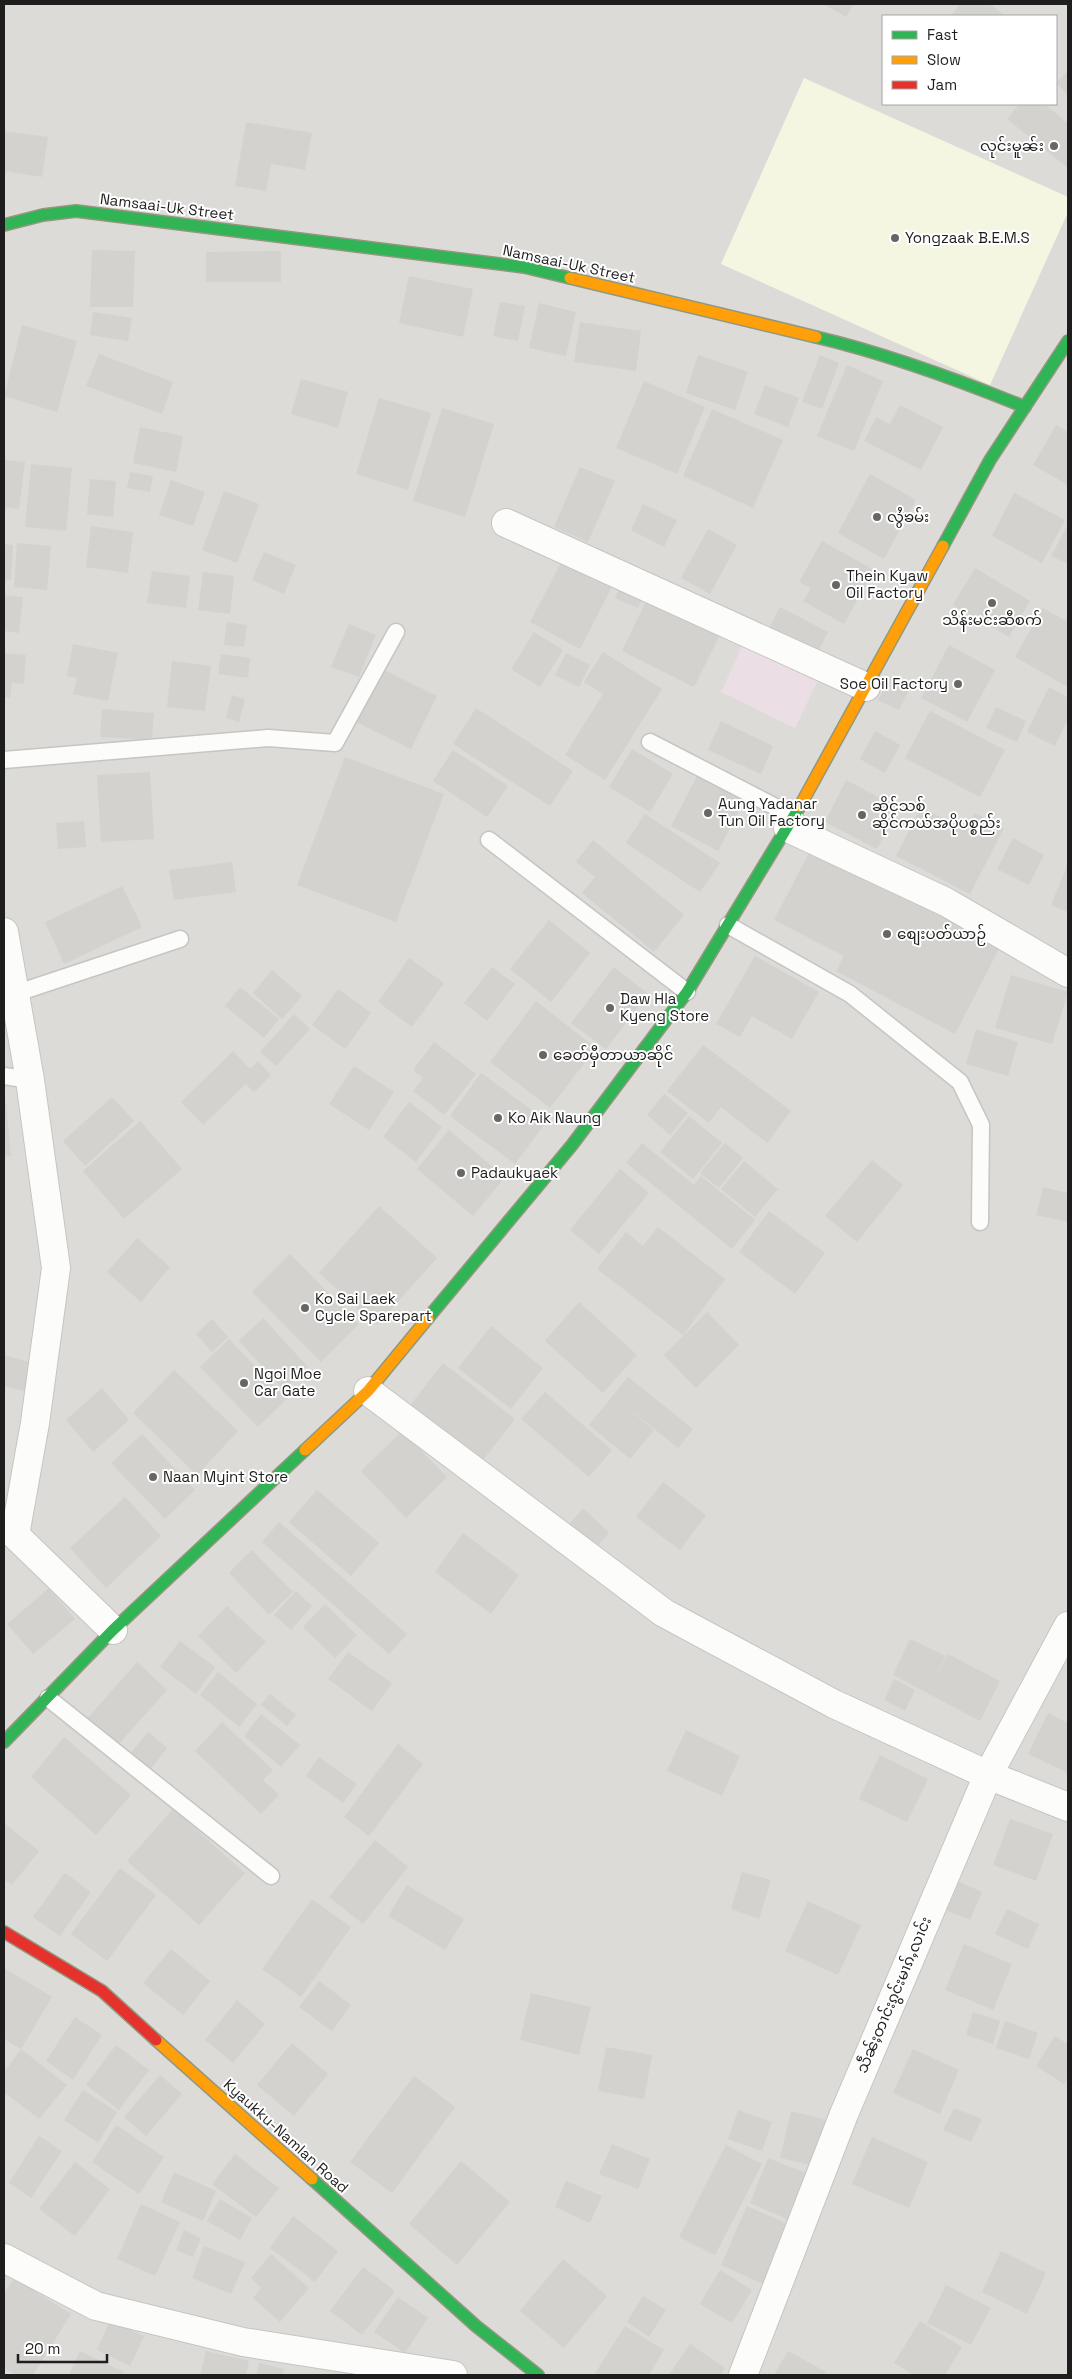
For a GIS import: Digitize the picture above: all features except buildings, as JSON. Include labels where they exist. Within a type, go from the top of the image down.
[{"type":"main road","name":"Namsaai-Uk Street","points":[[4,225],[43,215],[76,211],[524,267],[868,349],[953,378],[1025,407]]},
{"type":"main road","points":[[4,1742],[113,1630],[368,1390],[572,1145],[686,992],[792,822],[990,460],[1068,341]]},
{"type":"main road","name":"Kyaukku-Namlan Road","points":[[4,1932],[102,1991],[476,2326],[538,2375]]},
{"type":"street","points":[[506,523],[866,687]]},
{"type":"street","points":[[792,822],[946,902],[1068,973]]},
{"type":"street","points":[[4,932],[14,994],[17,1078],[56,1268],[35,1423],[9,1534],[113,1630]]},
{"type":"street","points":[[368,1390],[664,1613],[834,1704],[988,1775],[1068,1807]]},
{"type":"street","name":"သဵၼ်ႈတၢင်းၵွင်းမၢၵ်ႇလၢင်း","points":[[743,2375],[844,2114],[988,1775],[1068,1626]]},
{"type":"street","points":[[4,2258],[96,2306],[244,2342],[453,2375]]},
{"type":"lane","points":[[4,760],[268,738],[335,743],[396,632]]},
{"type":"lane","points":[[650,742],[792,822]]},
{"type":"lane","points":[[489,840],[686,992]]},
{"type":"lane","points":[[728,925],[850,994],[960,1082],[981,1125],[980,1222]]},
{"type":"lane","points":[[14,994],[180,939]]},
{"type":"lane","points":[[48,1698],[271,1876]]},
{"type":"shaded area","points":[[4,4],[1068,4],[1068,2375],[4,2375]]},
{"type":"shaded area","name":"Yongzaak B.E.M.S","points":[[804,78],[1068,197],[1068,212],[990,385],[721,264]]},
{"type":"shaded area","points":[[745,640],[820,676],[795,728],[721,692]]},
{"type":"traffic: fast","points":[[4,225],[43,215],[76,211],[524,267],[570,278]]},
{"type":"traffic: fast","points":[[816,337],[922,368],[1025,407]]},
{"type":"traffic: fast","points":[[943,546],[990,460],[1068,341]]},
{"type":"traffic: fast","points":[[428,1318],[572,1145],[687,992],[800,806]]},
{"type":"traffic: fast","points":[[4,1742],[113,1630],[305,1450]]},
{"type":"traffic: fast","points":[[312,2179],[476,2326],[538,2375]]},
{"type":"traffic: slow","points":[[570,278],[816,337]]},
{"type":"traffic: slow","points":[[800,806],[943,546]]},
{"type":"traffic: slow","points":[[305,1450],[368,1391],[428,1318]]},
{"type":"traffic: slow","points":[[156,2040],[312,2179]]},
{"type":"traffic: jam","points":[[4,1932],[102,1991],[156,2040]]},
{"type":"place","name":"လုင်းမူၼ်း","points":[[1054,146]]},
{"type":"place","name":"Yongzaak B.E.M.S","points":[[895,238]]},
{"type":"place","name":"လွႆၶမ်း","points":[[877,517]]},
{"type":"place","name":"Thein Kyaw Oil Factory","points":[[836,585]]},
{"type":"place","name":"သိန်းမင်းဆီစက်","points":[[992,603]]},
{"type":"place","name":"Soe Oil Factory","points":[[958,684]]},
{"type":"place","name":"Aung Yadanar Tun Oil Factory","points":[[708,813]]},
{"type":"place","name":"ဆိုင်သစ် ဆိုင်ကယ်အပိုပစ္စည်း","points":[[862,815]]},
{"type":"place","name":"စျေးပတ်ယာဉ်","points":[[887,934]]},
{"type":"place","name":"Daw Hla Kyeng Store","points":[[610,1008]]},
{"type":"place","name":"ခေတ်မှီတာယာဆိုင်","points":[[543,1055]]},
{"type":"place","name":"Ko Aik Naung","points":[[498,1118]]},
{"type":"place","name":"Padaukyaek","points":[[461,1173]]},
{"type":"place","name":"Ko Sai Laek Cycle Sparepart","points":[[305,1308]]},
{"type":"place","name":"Ngoi Moe Car Gate","points":[[244,1383]]},
{"type":"place","name":"Naan Myint Store","points":[[153,1477]]}]
